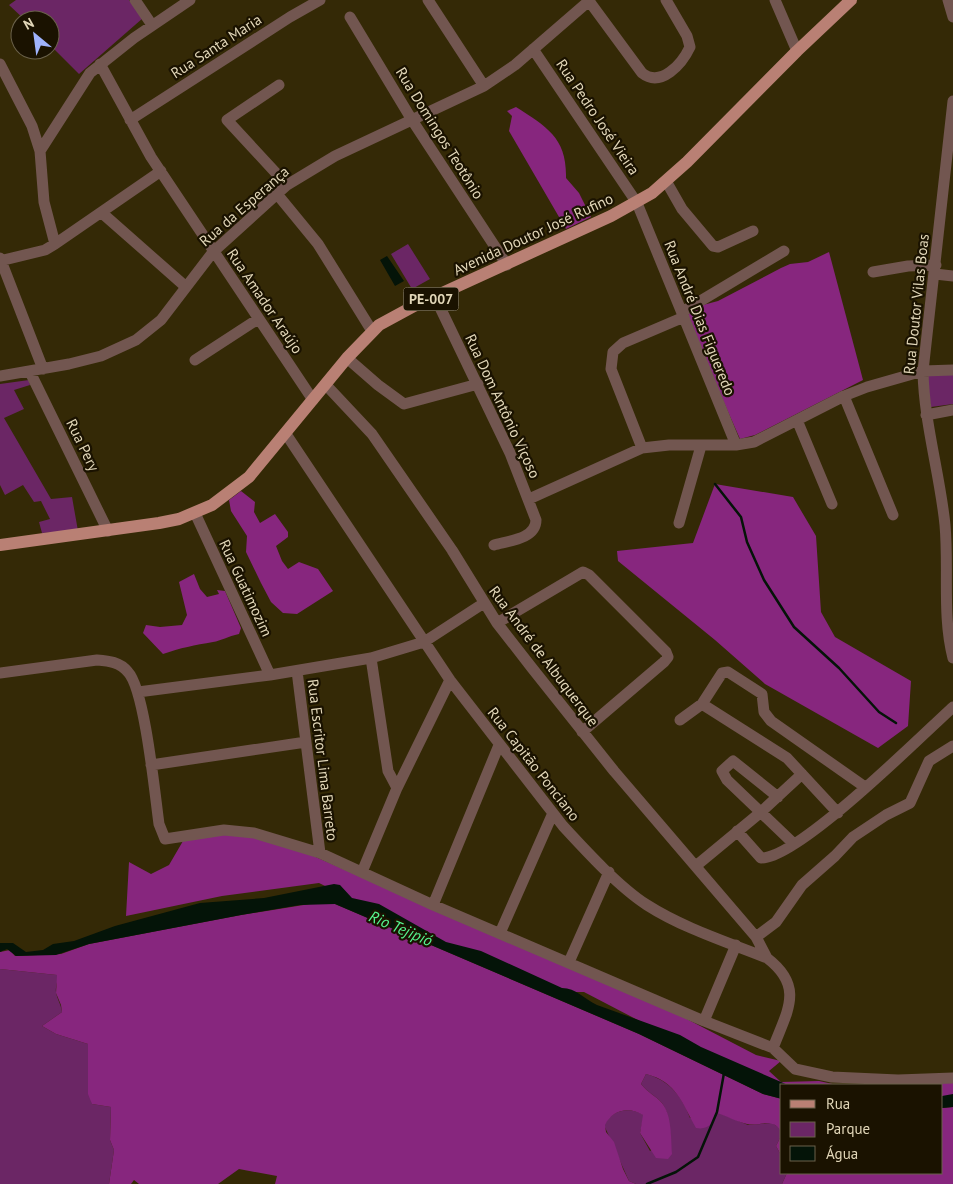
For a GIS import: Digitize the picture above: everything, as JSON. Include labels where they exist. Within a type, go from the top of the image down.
[{"type":"main road","name":"Avenida Doutor José Rufino","points":[[0,545],[108,531],[179,519],[195,513],[226,496],[250,477],[347,358],[372,331],[400,313],[507,265],[637,203],[666,181],[851,0]]},
{"type":"street","points":[[135,0],[152,25]]},
{"type":"street","points":[[40,151],[90,73],[152,25],[190,0]]},
{"type":"street","name":"Rua Santa Maria","points":[[130,120],[290,17],[320,0]]},
{"type":"street","points":[[428,0],[484,86]]},
{"type":"street","points":[[589,0],[642,74],[657,79],[670,72],[690,47],[687,36],[666,0]]},
{"type":"street","name":"Rua da Esperança","points":[[0,376],[30,372],[101,356],[136,340],[161,320],[214,252],[287,185],[335,156],[484,86],[533,49],[589,0]]},
{"type":"street","points":[[775,0],[797,51]]},
{"type":"street","points":[[948,0],[953,18]]},
{"type":"street","name":"Rua Domingos Teotônio","points":[[350,17],[412,120],[507,265]]},
{"type":"street","name":"Rua Pedro José Vieira","points":[[533,49],[637,203]]},
{"type":"street","points":[[0,64],[32,126],[40,151],[44,202],[55,244]]},
{"type":"street","name":"Rua Amador Araújo","points":[[100,64],[130,120],[161,171],[313,400]]},
{"type":"street","points":[[279,84],[227,120],[287,185]]},
{"type":"street","name":"Rua Doutor Vilas Boas","points":[[953,107],[923,371],[926,415],[949,521],[948,627],[953,658]]},
{"type":"street","points":[[43,369],[0,260],[45,250],[102,213],[161,171]]},
{"type":"street","points":[[666,181],[682,209],[712,246],[718,247],[753,231]]},
{"type":"street","points":[[277,194],[318,244],[372,331]]},
{"type":"street","name":"Rua André Dias Figueredo","points":[[637,203],[736,445]]},
{"type":"street","points":[[102,213],[186,287]]},
{"type":"street","points":[[642,448],[611,369],[612,352],[623,343],[682,315],[784,251]]},
{"type":"street","points":[[873,272],[935,269],[953,276]]},
{"type":"street","name":"Rua Dom Antônio Viçoso","points":[[435,297],[478,384],[529,499],[642,448],[669,445],[736,445],[769,436],[844,396],[889,380],[923,371],[953,370]]},
{"type":"street","points":[[195,360],[258,318]]},
{"type":"street","points":[[347,358],[378,385],[404,404],[478,384]]},
{"type":"street","name":"Rua Pery","points":[[30,372],[108,531]]},
{"type":"street","name":"Rua André de Albuquerque","points":[[326,385],[372,434],[452,550],[497,623],[582,732],[697,865],[756,937],[767,958]]},
{"type":"street","points":[[844,396],[893,515]]},
{"type":"street","points":[[926,415],[953,410]]},
{"type":"street","points":[[797,420],[832,504]]},
{"type":"street","name":"Rua Capitão Ponciano","points":[[286,434],[450,680],[499,745],[581,845],[640,899],[662,914],[767,958],[781,970],[792,994],[773,1048]]},
{"type":"street","points":[[679,524],[701,446]]},
{"type":"street","points":[[494,545],[526,536],[534,529],[536,520],[529,499]]},
{"type":"street","name":"Rua Guatimozim","points":[[195,513],[270,675]]},
{"type":"street","points":[[497,623],[584,572],[667,654],[664,662],[582,732]]},
{"type":"street","points":[[138,692],[270,675],[371,658],[424,642],[484,603]]},
{"type":"street","points":[[371,658],[388,771],[397,788]]},
{"type":"street","points":[[0,672],[97,660],[113,662],[128,670],[138,692],[159,824],[166,839],[224,830],[254,833],[320,853],[704,1022],[773,1048],[795,1069],[832,1077],[898,1080],[953,1078]]},
{"type":"street","name":"Rua Escritor Lima Barreto","points":[[297,671],[320,853]]},
{"type":"street","points":[[680,720],[702,704],[721,674],[728,672],[762,694],[767,718],[865,787]]},
{"type":"street","points":[[362,872],[397,788],[450,680]]},
{"type":"street","points":[[702,704],[769,745],[802,774],[838,813]]},
{"type":"street","points":[[737,831],[761,858],[769,858],[794,844],[838,813],[953,707]]},
{"type":"street","points":[[151,765],[306,742]]},
{"type":"street","points":[[433,904],[499,745]]},
{"type":"street","points":[[756,937],[776,922],[802,885],[853,837],[910,802],[929,761],[953,746]]},
{"type":"street","points":[[778,797],[737,764],[730,762],[722,771],[723,775],[794,844]]},
{"type":"street","points":[[697,865],[761,812],[802,774]]},
{"type":"street","points":[[500,933],[553,813]]},
{"type":"street","points":[[569,962],[609,872]]},
{"type":"street","points":[[704,1022],[736,946]]},
{"type":"green space","points":[[16,0],[129,0],[143,18],[79,74],[60,55],[60,10],[14,10],[9,5]]},
{"type":"green space","points":[[408,244],[430,279],[412,289],[391,254]]},
{"type":"green space","points":[[953,373],[953,404],[931,407],[926,379],[930,374]]},
{"type":"green space","points":[[29,380],[30,385],[14,390],[24,409],[4,418],[51,499],[72,497],[78,531],[42,533],[39,522],[50,519],[41,501],[34,502],[23,485],[5,495],[0,485],[0,384]]},
{"type":"green space","points":[[0,969],[57,975],[56,992],[62,1012],[42,1026],[56,1034],[88,1044],[92,1104],[111,1107],[110,1140],[114,1150],[109,1184],[0,1184]]},
{"type":"green space","points":[[646,1074],[661,1080],[679,1096],[690,1118],[717,1112],[748,1125],[772,1123],[780,1128],[780,1138],[776,1146],[780,1153],[780,1174],[787,1174],[782,1184],[636,1184],[629,1181],[604,1125],[607,1120],[616,1113],[627,1110],[644,1115],[640,1133],[650,1151],[671,1138],[667,1115],[662,1103],[641,1084]]},
{"type":"shaded area","points":[[516,107],[546,128],[559,143],[563,153],[566,178],[579,193],[591,217],[566,229],[509,131],[512,116],[507,111]]},
{"type":"shaded area","points":[[829,252],[863,380],[755,435],[740,439],[686,316],[703,305],[718,301],[781,268],[790,264],[808,262]]},
{"type":"shaded area","points":[[715,484],[793,497],[816,536],[821,612],[835,637],[911,681],[908,726],[878,748],[765,684],[715,640],[618,561],[617,551],[693,543]]},
{"type":"shaded area","points":[[241,491],[255,502],[254,512],[260,523],[275,514],[288,532],[288,537],[276,546],[282,561],[288,569],[299,562],[318,569],[333,591],[297,614],[283,613],[271,602],[246,552],[247,536],[231,511],[229,500]]},
{"type":"shaded area","points":[[194,574],[200,589],[207,597],[219,594],[217,590],[225,591],[241,628],[239,634],[163,654],[143,633],[146,625],[160,627],[182,625],[187,615],[179,582]]},
{"type":"shaded area","points":[[206,833],[272,838],[681,1016],[756,1055],[781,1061],[769,1071],[781,1082],[819,1081],[832,1084],[780,1084],[703,1054],[584,992],[563,992],[431,938],[319,883],[222,896],[126,916],[129,862],[151,874],[169,865],[183,841]]},
{"type":"shaded area","points":[[316,903],[335,904],[639,1034],[763,1094],[780,1098],[780,1131],[775,1125],[766,1123],[747,1124],[717,1113],[714,1120],[707,1127],[696,1128],[672,1088],[665,1082],[646,1074],[641,1084],[662,1103],[668,1114],[672,1154],[668,1159],[656,1158],[640,1133],[643,1115],[638,1112],[621,1111],[612,1116],[605,1125],[606,1132],[614,1142],[629,1181],[636,1184],[275,1184],[277,1176],[239,1169],[218,1184],[139,1184],[134,1180],[131,1184],[109,1184],[114,1150],[110,1140],[111,1107],[92,1104],[88,1094],[88,1044],[56,1034],[42,1026],[62,1012],[56,993],[57,975],[0,969],[0,952],[10,950],[15,956],[61,954],[89,944],[241,915]]},
{"type":"shaded area","points":[[953,1080],[953,1096],[943,1099],[943,1084],[935,1084]]},
{"type":"shaded area","points":[[953,1107],[953,1184],[782,1184],[787,1174],[943,1174],[943,1108]]},
{"type":"shaded area","points":[[780,1138],[780,1153],[776,1146]]},
{"type":"water","points":[[387,256],[404,281],[395,286],[380,260]]},
{"type":"water","name":"Rio Tejipió","points":[[334,884],[340,885],[352,898],[379,904],[446,942],[481,951],[562,988],[572,990],[592,1003],[680,1035],[701,1047],[786,1084],[780,1084],[780,1098],[763,1094],[639,1034],[335,904],[300,905],[241,915],[89,944],[56,955],[16,956],[7,949],[0,952],[0,943],[13,943],[26,952],[43,950],[53,944],[74,941],[115,926],[200,903],[264,898]]},
{"type":"water","points":[[953,1094],[953,1107],[943,1108],[943,1096]]},
{"type":"waterway","points":[[715,484],[741,517],[747,542],[764,580],[794,627],[839,668],[879,712],[896,723]]},
{"type":"waterway","points":[[647,1184],[676,1172],[698,1157],[717,1112],[724,1073]]}]
